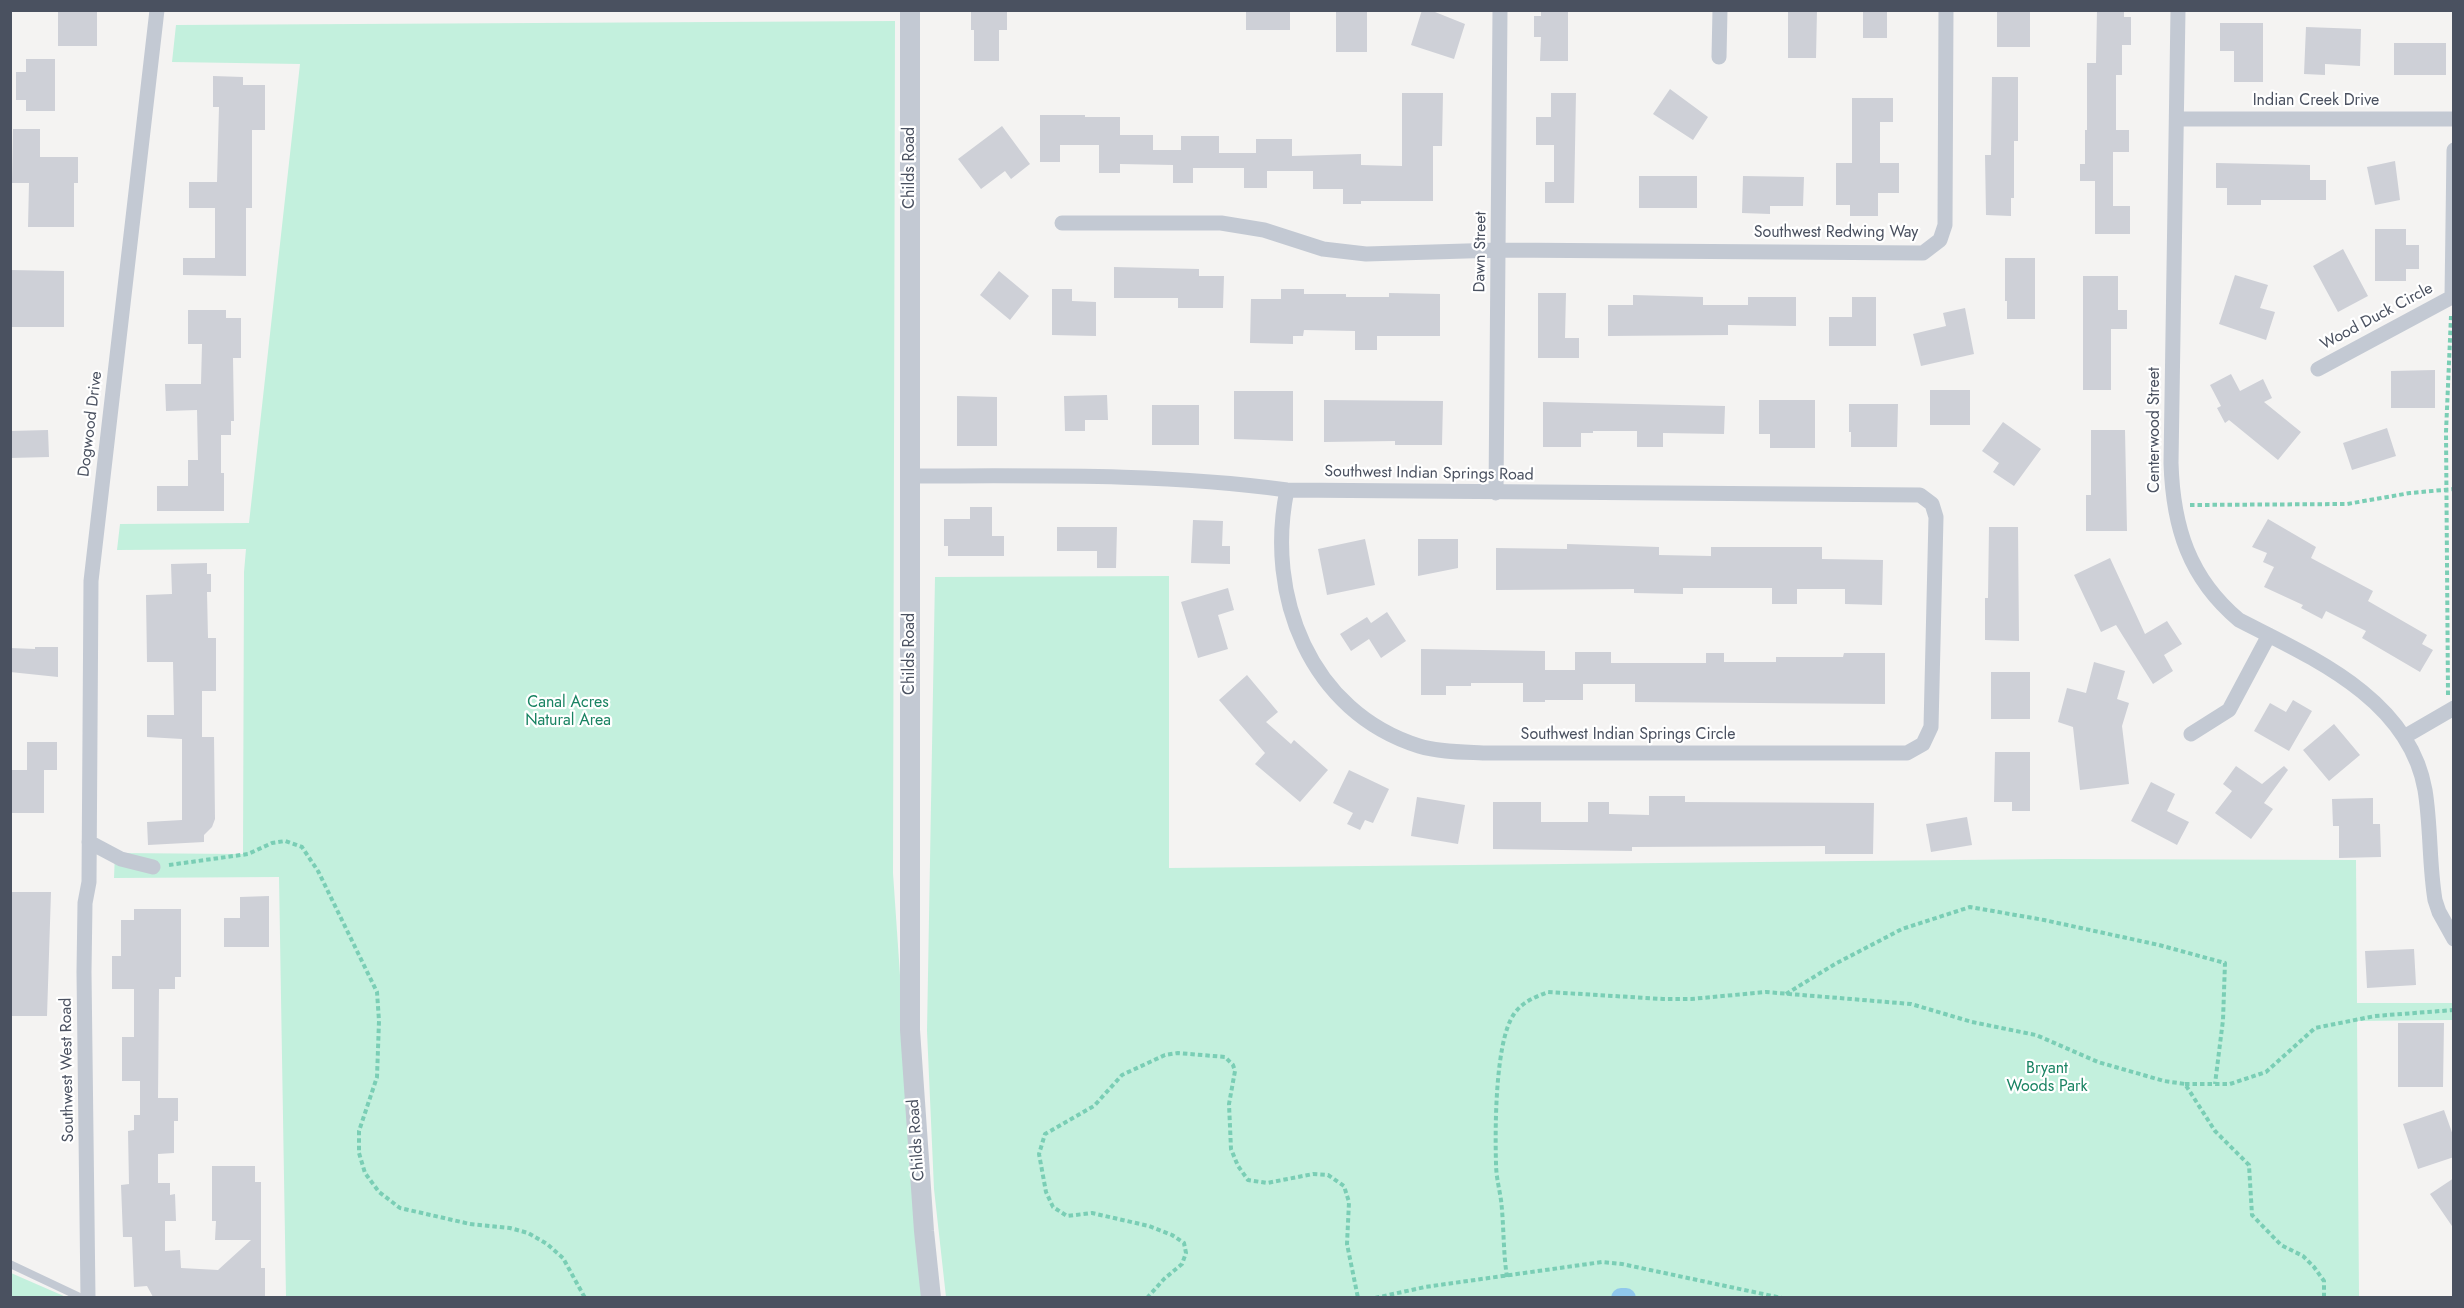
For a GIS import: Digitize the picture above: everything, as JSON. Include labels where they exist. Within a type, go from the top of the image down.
[{"type":"street","name":"Dogwood Drive","points":[[89,842],[90,581],[157,10]]},
{"type":"street","name":"Childs Road","points":[[910,10],[910,1030],[924,1232],[931,1298]]},
{"type":"street","name":"Dawn Street","points":[[1496,493],[1500,10]]},
{"type":"street","points":[[1719,57],[1720,10]]},
{"type":"street","name":"Southwest Redwing Way","points":[[1062,223],[1221,222],[1264,230],[1323,249],[1350,254],[1499,250],[1923,253],[1940,240],[1945,225],[1946,10]]},
{"type":"street","name":"Centerwood Street","points":[[2178,10],[2171,463],[2174,505],[2187,553],[2204,583],[2225,608],[2239,620],[2269,635],[2361,690],[2391,720],[2404,737],[2418,764],[2425,791],[2432,880],[2439,912],[2454,939]]},
{"type":"street","name":"Indian Creek Drive","points":[[2178,119],[2454,119]]},
{"type":"street","points":[[2453,297],[2454,150]]},
{"type":"street","name":"Wood Duck Circle","points":[[2318,369],[2453,297]]},
{"type":"street","name":"Southwest Indian Springs Road","points":[[909,476],[1145,477],[1226,482],[1287,490],[1920,495],[1932,504],[1936,517]]},
{"type":"street","name":"Southwest Indian Springs Circle","points":[[1287,490],[1280,531],[1283,578],[1300,637],[1328,685],[1354,711],[1388,734],[1421,747],[1483,753],[1907,753],[1923,744],[1931,727],[1936,517]]},
{"type":"street","points":[[2191,734],[2229,710],[2269,635]]},
{"type":"street","points":[[2404,737],[2451,710]]},
{"type":"street","points":[[89,842],[121,859],[153,867]]},
{"type":"street","name":"Southwest West Road","points":[[88,1298],[84,972],[89,842]]},
{"type":"lane","points":[[10,1264],[82,1298]]},
{"type":"path","points":[[2451,710],[2446,488],[2448,364],[2453,297]]},
{"type":"path","points":[[2174,505],[2348,504],[2446,488],[2454,489]]},
{"type":"path","points":[[153,867],[248,854],[272,843],[285,841],[302,847],[318,871],[377,993],[379,1021],[377,1077],[359,1131],[359,1153],[365,1173],[379,1192],[400,1208],[470,1224],[510,1228],[528,1233],[547,1244],[564,1258],[585,1298]]},
{"type":"path","points":[[1786,994],[1835,964],[1902,929],[1970,907],[2044,920],[2159,945],[2225,963],[2223,1020],[2215,1084]]},
{"type":"path","points":[[1507,1277],[1502,1245],[1501,1200],[1496,1164],[1496,1122],[1504,1033],[1514,1013],[1531,999],[1548,992],[1663,999],[1691,999],[1766,992],[1911,1004],[1972,1022],[2036,1035],[2098,1062],[2164,1081],[2185,1084],[2230,1084],[2266,1072],[2315,1028],[2375,1016],[2454,1010]]},
{"type":"path","points":[[1147,1298],[1164,1278],[1182,1264],[1186,1253],[1184,1243],[1157,1229],[1117,1217],[1092,1213],[1067,1216],[1053,1207],[1046,1192],[1039,1154],[1045,1134],[1094,1106],[1122,1075],[1165,1055],[1178,1053],[1225,1057],[1233,1065],[1235,1071],[1229,1104],[1231,1149],[1238,1166],[1248,1180],[1267,1183],[1313,1173],[1328,1175],[1344,1186],[1349,1202],[1347,1244],[1358,1298]]},
{"type":"path","points":[[2185,1084],[2215,1131],[2249,1165],[2252,1215],[2281,1245],[2303,1256],[2314,1267],[2324,1281],[2324,1298]]},
{"type":"path","points":[[1375,1298],[1425,1287],[1507,1277],[1581,1264],[1622,1264],[1782,1298]]},
{"type":"green space","name":"Canal Acres Natural Area","points":[[895,21],[893,873],[922,1297],[286,1297],[279,877],[114,878],[115,853],[243,854],[246,549],[117,550],[120,524],[249,523],[300,64],[172,62],[176,25]]},
{"type":"green space","name":"Bryant Woods Park","points":[[1169,576],[1169,868],[2056,859],[2356,860],[2357,1003],[2454,1003],[2453,1020],[2357,1021],[2359,1297],[946,1297],[934,1189],[927,1031],[935,577]]},
{"type":"green space","points":[[11,1273],[66,1297],[11,1297]]},
{"type":"building","points":[[58,10],[97,10],[97,46],[58,46]]},
{"type":"building","points":[[1246,10],[1290,10],[1290,30],[1246,30]]},
{"type":"building","points":[[1336,10],[1367,10],[1367,52],[1336,52]]},
{"type":"building","points":[[1422,10],[1430,10],[1465,24],[1454,59],[1411,45]]},
{"type":"building","points":[[1541,10],[1568,10],[1568,61],[1540,61],[1541,37],[1534,37],[1534,16],[1541,16]]},
{"type":"building","points":[[1788,10],[1817,10],[1816,58],[1788,58]]},
{"type":"building","points":[[1863,10],[1887,10],[1887,38],[1863,38]]},
{"type":"building","points":[[1997,10],[2030,10],[2030,47],[1997,47]]},
{"type":"building","points":[[2097,10],[2124,10],[2124,17],[2131,17],[2131,45],[2122,45],[2122,75],[2116,75],[2116,130],[2129,130],[2129,152],[2113,152],[2113,206],[2130,206],[2130,234],[2095,234],[2095,181],[2080,181],[2080,164],[2085,164],[2087,63],[2096,63]]},
{"type":"building","points":[[971,11],[1007,11],[1007,30],[999,30],[999,61],[974,61],[974,30],[971,30]]},
{"type":"building","points":[[2220,23],[2263,23],[2263,82],[2234,82],[2234,51],[2220,51]]},
{"type":"building","points":[[2306,27],[2361,29],[2360,66],[2325,64],[2325,75],[2304,74]]},
{"type":"building","points":[[2394,43],[2446,43],[2446,75],[2394,75]]},
{"type":"building","points":[[26,59],[55,59],[55,111],[26,111],[26,100],[16,100],[16,72],[26,72]]},
{"type":"building","points":[[213,76],[243,77],[243,85],[265,85],[265,130],[252,130],[252,208],[246,208],[246,276],[183,275],[183,258],[215,258],[215,208],[189,208],[189,182],[217,182],[219,107],[213,107]]},
{"type":"building","points":[[1992,77],[2018,77],[2018,141],[2014,141],[2014,198],[2011,198],[2011,216],[1986,215],[1985,155],[1991,155]]},
{"type":"building","points":[[1670,89],[1708,117],[1693,140],[1653,114]]},
{"type":"building","points":[[1402,93],[1443,93],[1442,146],[1433,146],[1433,201],[1361,201],[1361,204],[1343,204],[1343,189],[1313,189],[1313,171],[1267,171],[1267,188],[1244,188],[1244,168],[1193,168],[1193,183],[1173,183],[1173,165],[1120,164],[1120,173],[1099,173],[1099,145],[1060,145],[1060,162],[1040,162],[1040,115],[1085,115],[1085,117],[1120,117],[1120,135],[1153,135],[1153,150],[1181,150],[1181,136],[1219,136],[1219,153],[1256,153],[1256,139],[1292,139],[1292,156],[1361,154],[1361,165],[1402,166]]},
{"type":"building","points":[[1551,93],[1576,93],[1574,203],[1545,203],[1545,182],[1554,182],[1554,145],[1536,145],[1536,117],[1551,117]]},
{"type":"building","points":[[1852,98],[1893,98],[1893,122],[1880,122],[1880,163],[1899,163],[1899,193],[1878,193],[1878,216],[1850,216],[1850,205],[1836,205],[1836,163],[1852,163]]},
{"type":"building","points":[[1002,126],[1030,164],[1011,179],[1005,171],[981,189],[958,159]]},
{"type":"building","points":[[13,129],[40,129],[40,157],[78,157],[78,183],[74,183],[74,227],[28,227],[29,183],[12,183]]},
{"type":"building","points":[[2395,161],[2400,200],[2375,205],[2367,167]]},
{"type":"building","points":[[2216,163],[2310,165],[2310,180],[2326,180],[2326,200],[2261,200],[2261,205],[2227,205],[2227,188],[2216,188]]},
{"type":"building","points":[[1639,176],[1697,176],[1697,208],[1639,208]]},
{"type":"building","points":[[1743,176],[1804,177],[1803,206],[1770,206],[1770,214],[1742,213]]},
{"type":"building","points":[[2375,229],[2406,229],[2406,245],[2419,245],[2419,269],[2406,269],[2406,281],[2375,281]]},
{"type":"building","points":[[2343,249],[2368,296],[2338,312],[2313,266]]},
{"type":"building","points":[[2005,258],[2035,258],[2035,319],[2007,319]]},
{"type":"building","points":[[1114,267],[1199,269],[1199,276],[1224,276],[1223,308],[1178,308],[1178,298],[1114,298]]},
{"type":"building","points":[[10,270],[64,271],[64,327],[10,327]]},
{"type":"building","points":[[999,271],[1029,296],[1010,320],[980,295]]},
{"type":"building","points":[[2235,275],[2268,285],[2260,308],[2275,312],[2266,340],[2219,324]]},
{"type":"building","points":[[2083,276],[2118,276],[2118,310],[2127,310],[2127,329],[2111,329],[2111,390],[2083,390]]},
{"type":"building","points":[[1052,289],[1072,289],[1072,301],[1096,302],[1096,336],[1052,335]]},
{"type":"building","points":[[1281,289],[1304,289],[1304,294],[1346,294],[1346,297],[1389,297],[1389,293],[1440,294],[1440,336],[1377,336],[1377,350],[1355,350],[1355,331],[1304,330],[1303,336],[1293,336],[1293,344],[1250,343],[1251,299],[1281,299]]},
{"type":"building","points":[[1538,293],[1566,293],[1565,338],[1579,338],[1579,358],[1538,358]]},
{"type":"building","points":[[1633,295],[1703,297],[1703,305],[1748,305],[1748,297],[1796,297],[1796,326],[1728,325],[1728,335],[1608,336],[1608,305],[1633,305]]},
{"type":"building","points":[[1852,297],[1876,297],[1876,346],[1829,346],[1829,317],[1852,317]]},
{"type":"building","points":[[1965,308],[1974,354],[1921,366],[1913,334],[1946,326],[1943,313]]},
{"type":"building","points":[[188,310],[226,310],[226,318],[241,318],[241,358],[233,358],[234,421],[231,421],[231,435],[221,435],[224,511],[157,511],[157,486],[188,486],[188,460],[198,460],[197,410],[166,411],[165,384],[201,384],[202,344],[188,344]]},
{"type":"building","points":[[2435,370],[2435,408],[2391,408],[2391,371]]},
{"type":"building","points":[[2231,374],[2240,391],[2263,379],[2272,398],[2264,402],[2301,432],[2278,460],[2229,420],[2225,423],[2217,408],[2221,406],[2210,385]]},
{"type":"building","points":[[1930,390],[1970,390],[1970,425],[1930,425]]},
{"type":"building","points":[[1234,391],[1293,391],[1293,441],[1234,439]]},
{"type":"building","points":[[1107,395],[1108,420],[1085,420],[1085,431],[1065,431],[1064,396]]},
{"type":"building","points":[[957,396],[997,397],[997,446],[957,446]]},
{"type":"building","points":[[1324,400],[1443,401],[1442,445],[1395,445],[1395,441],[1324,442]]},
{"type":"building","points":[[1759,400],[1815,400],[1815,448],[1770,448],[1770,434],[1759,434]]},
{"type":"building","points":[[1543,402],[1725,406],[1724,434],[1663,433],[1663,447],[1637,447],[1637,431],[1593,431],[1593,433],[1581,433],[1581,447],[1543,447]]},
{"type":"building","points":[[1849,404],[1898,404],[1897,447],[1851,447]]},
{"type":"building","points":[[1152,405],[1199,405],[1199,445],[1152,445]]},
{"type":"building","points":[[2003,422],[2041,449],[2014,486],[1993,472],[1999,463],[1982,451]]},
{"type":"building","points":[[2387,428],[2396,456],[2352,470],[2343,443]]},
{"type":"building","points":[[48,430],[49,457],[10,458],[10,431]]},
{"type":"building","points":[[2091,430],[2125,430],[2127,531],[2086,531],[2086,495],[2091,495]]},
{"type":"building","points":[[970,507],[992,507],[992,536],[1004,536],[1004,556],[948,556],[948,546],[944,546],[944,519],[970,519]]},
{"type":"building","points":[[2268,519],[2316,547],[2311,558],[2373,591],[2368,601],[2427,635],[2422,644],[2433,650],[2420,672],[2362,638],[2366,631],[2326,611],[2322,619],[2301,608],[2303,605],[2264,587],[2274,567],[2263,562],[2267,553],[2252,547]]},
{"type":"building","points":[[1193,520],[1223,521],[1222,546],[1230,546],[1230,564],[1191,563]]},
{"type":"building","points":[[1057,527],[1117,527],[1116,568],[1097,568],[1097,551],[1057,551]]},
{"type":"building","points":[[1989,527],[2018,527],[2019,641],[1985,640]]},
{"type":"building","points":[[1365,539],[1375,585],[1327,595],[1318,549]]},
{"type":"building","points":[[1418,539],[1458,539],[1458,568],[1418,576]]},
{"type":"building","points":[[1567,544],[1659,547],[1659,555],[1711,556],[1711,547],[1822,547],[1822,559],[1883,560],[1882,605],[1845,604],[1845,589],[1797,589],[1797,604],[1772,604],[1772,588],[1683,588],[1683,594],[1634,593],[1634,589],[1496,590],[1496,548],[1567,549]]},
{"type":"building","points":[[2110,558],[2145,634],[2167,621],[2182,644],[2164,655],[2173,671],[2153,684],[2116,625],[2101,632],[2074,575]]},
{"type":"building","points":[[207,563],[207,574],[211,574],[211,592],[207,592],[208,638],[216,638],[216,691],[202,691],[202,737],[214,737],[215,819],[212,827],[204,835],[204,842],[148,845],[147,822],[182,820],[182,739],[147,737],[147,715],[174,715],[173,662],[147,662],[146,595],[172,594],[171,564]]},
{"type":"building","points":[[1228,588],[1234,610],[1218,615],[1228,649],[1198,658],[1181,602]]},
{"type":"building","points":[[1387,612],[1406,641],[1381,658],[1369,639],[1351,651],[1340,634],[1367,617],[1371,623]]},
{"type":"building","points":[[35,647],[58,647],[58,677],[10,672],[10,648],[35,649]]},
{"type":"building","points":[[1421,649],[1545,651],[1545,670],[1575,670],[1575,652],[1611,652],[1611,663],[1706,663],[1706,653],[1724,653],[1724,662],[1776,662],[1776,657],[1843,657],[1844,653],[1885,653],[1885,704],[1635,702],[1635,684],[1583,684],[1583,700],[1545,700],[1545,702],[1523,702],[1523,683],[1471,683],[1471,686],[1446,686],[1446,695],[1421,695]]},
{"type":"building","points":[[2094,662],[2125,671],[2117,699],[2129,703],[2122,726],[2129,784],[2080,790],[2073,727],[2058,722],[2067,688],[2086,693]]},
{"type":"building","points":[[1991,672],[2030,672],[2030,719],[1991,719]]},
{"type":"building","points":[[1247,675],[1278,712],[1266,722],[1291,744],[1294,740],[1328,770],[1300,802],[1255,764],[1265,753],[1219,700]]},
{"type":"building","points":[[2293,700],[2312,711],[2289,751],[2254,731],[2270,703],[2286,712]]},
{"type":"building","points":[[2334,724],[2360,755],[2329,781],[2303,750]]},
{"type":"building","points":[[27,742],[57,742],[57,770],[44,770],[44,813],[10,813],[10,770],[27,770]]},
{"type":"building","points":[[1995,752],[2030,752],[2030,811],[2012,811],[2012,802],[1994,802]]},
{"type":"building","points":[[2236,766],[2262,784],[2284,766],[2288,770],[2264,803],[2273,809],[2251,839],[2215,813],[2232,791],[2223,784]]},
{"type":"building","points":[[1349,770],[1389,789],[1373,823],[1365,820],[1360,830],[1347,824],[1353,813],[1333,803]]},
{"type":"building","points":[[2151,782],[2175,794],[2167,811],[2189,822],[2177,845],[2131,821]]},
{"type":"building","points":[[1649,796],[1685,796],[1685,802],[1874,803],[1873,854],[1825,854],[1825,846],[1632,847],[1632,851],[1493,849],[1493,802],[1541,802],[1541,822],[1588,822],[1588,802],[1609,802],[1609,814],[1649,815]]},
{"type":"building","points":[[1417,797],[1465,805],[1458,844],[1411,836]]},
{"type":"building","points":[[2373,798],[2373,824],[2380,824],[2381,857],[2339,858],[2339,826],[2333,826],[2332,799]]},
{"type":"building","points":[[1967,817],[1972,845],[1931,852],[1926,824]]},
{"type":"building","points":[[10,892],[51,892],[47,1016],[10,1016]]},
{"type":"building","points":[[269,896],[269,947],[224,947],[224,918],[240,918],[240,897]]},
{"type":"building","points":[[134,909],[181,909],[181,977],[175,977],[175,989],[159,989],[158,1098],[178,1098],[178,1121],[174,1121],[174,1153],[158,1154],[158,1183],[170,1183],[170,1195],[175,1194],[176,1221],[165,1221],[165,1251],[180,1250],[181,1268],[218,1270],[251,1240],[215,1240],[216,1221],[212,1221],[212,1166],[255,1166],[255,1182],[261,1182],[261,1268],[265,1268],[265,1298],[153,1297],[147,1286],[134,1287],[132,1237],[123,1237],[121,1185],[129,1184],[128,1131],[134,1130],[134,1115],[140,1115],[140,1081],[122,1081],[122,1037],[134,1037],[134,989],[112,989],[112,956],[121,956],[121,920],[134,920]]},
{"type":"building","points":[[2414,949],[2416,985],[2367,988],[2365,951]]},
{"type":"building","points":[[2398,1023],[2444,1023],[2443,1087],[2398,1087]]},
{"type":"building","points":[[2444,1110],[2454,1138],[2454,1157],[2418,1169],[2403,1124]]},
{"type":"building","points":[[2454,1178],[2454,1229],[2430,1194]]},
{"type":"waterway","points":[[1621,1298],[1626,1298]]}]
